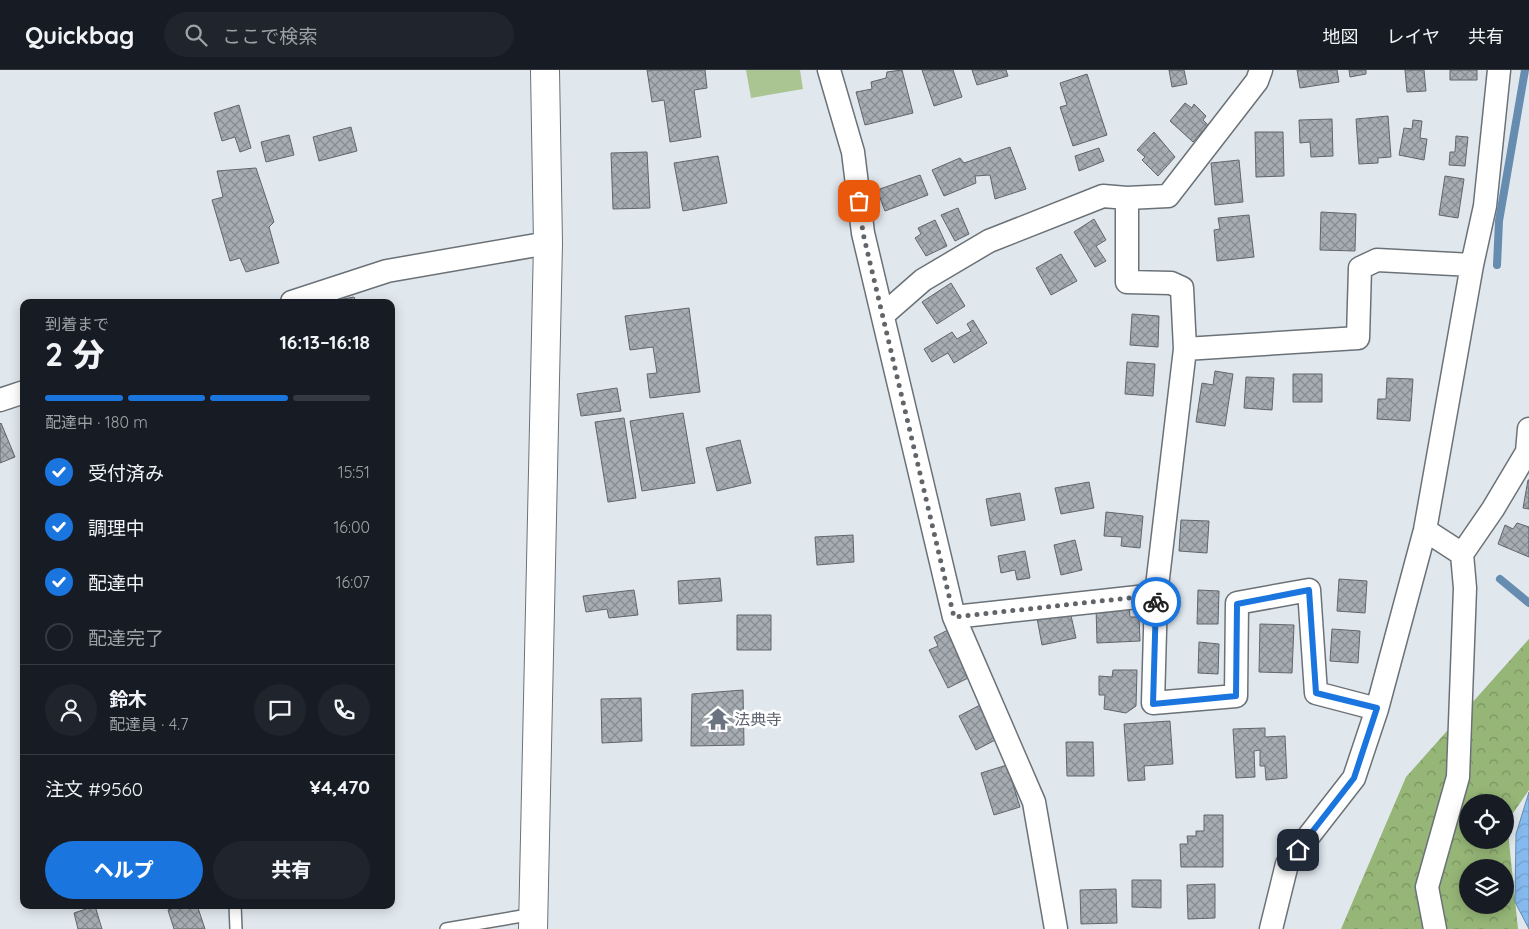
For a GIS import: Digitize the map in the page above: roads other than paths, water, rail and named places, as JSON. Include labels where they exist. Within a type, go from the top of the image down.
[{"type":"street","points":[[534,922],[548,242],[545,70]]},
{"type":"street","points":[[828,70],[853,152],[863,233],[954,617],[1034,802],[1056,929]]},
{"type":"street","points":[[882,315],[923,280],[989,241],[1103,196],[1127,198],[1168,196],[1257,81],[1261,70]]},
{"type":"street","points":[[1271,929],[1287,864],[1354,778],[1377,708],[1425,530],[1472,265],[1485,206],[1499,70]]},
{"type":"street","points":[[1127,198],[1127,282],[1170,283],[1182,288],[1185,349],[1156,595],[1153,704],[1236,696],[1237,604],[1309,590],[1316,693],[1377,708]]},
{"type":"street","points":[[301,299],[388,270],[548,242]]},
{"type":"street","points":[[1185,349],[1358,338],[1360,268],[1377,260],[1472,265]]},
{"type":"street","points":[[0,400],[20,393]]},
{"type":"street","points":[[1435,929],[1426,887],[1458,778],[1465,588],[1462,554],[1493,509],[1527,452],[1529,429]]},
{"type":"street","points":[[1425,530],[1462,554]]},
{"type":"street","points":[[954,617],[1156,595]]},
{"type":"lane","points":[[235,909],[236,929]]},
{"type":"lane","points":[[446,929],[534,922]]},
{"type":"water","points":[[1529,792],[1529,929],[1515,902],[1516,834]]},
{"type":"waterway","points":[[1497,265],[1499,221],[1525,70]]},
{"type":"waterway","points":[[1500,579],[1529,603]]},
{"type":"place","name":"法典寺","points":[[718,719]]}]
